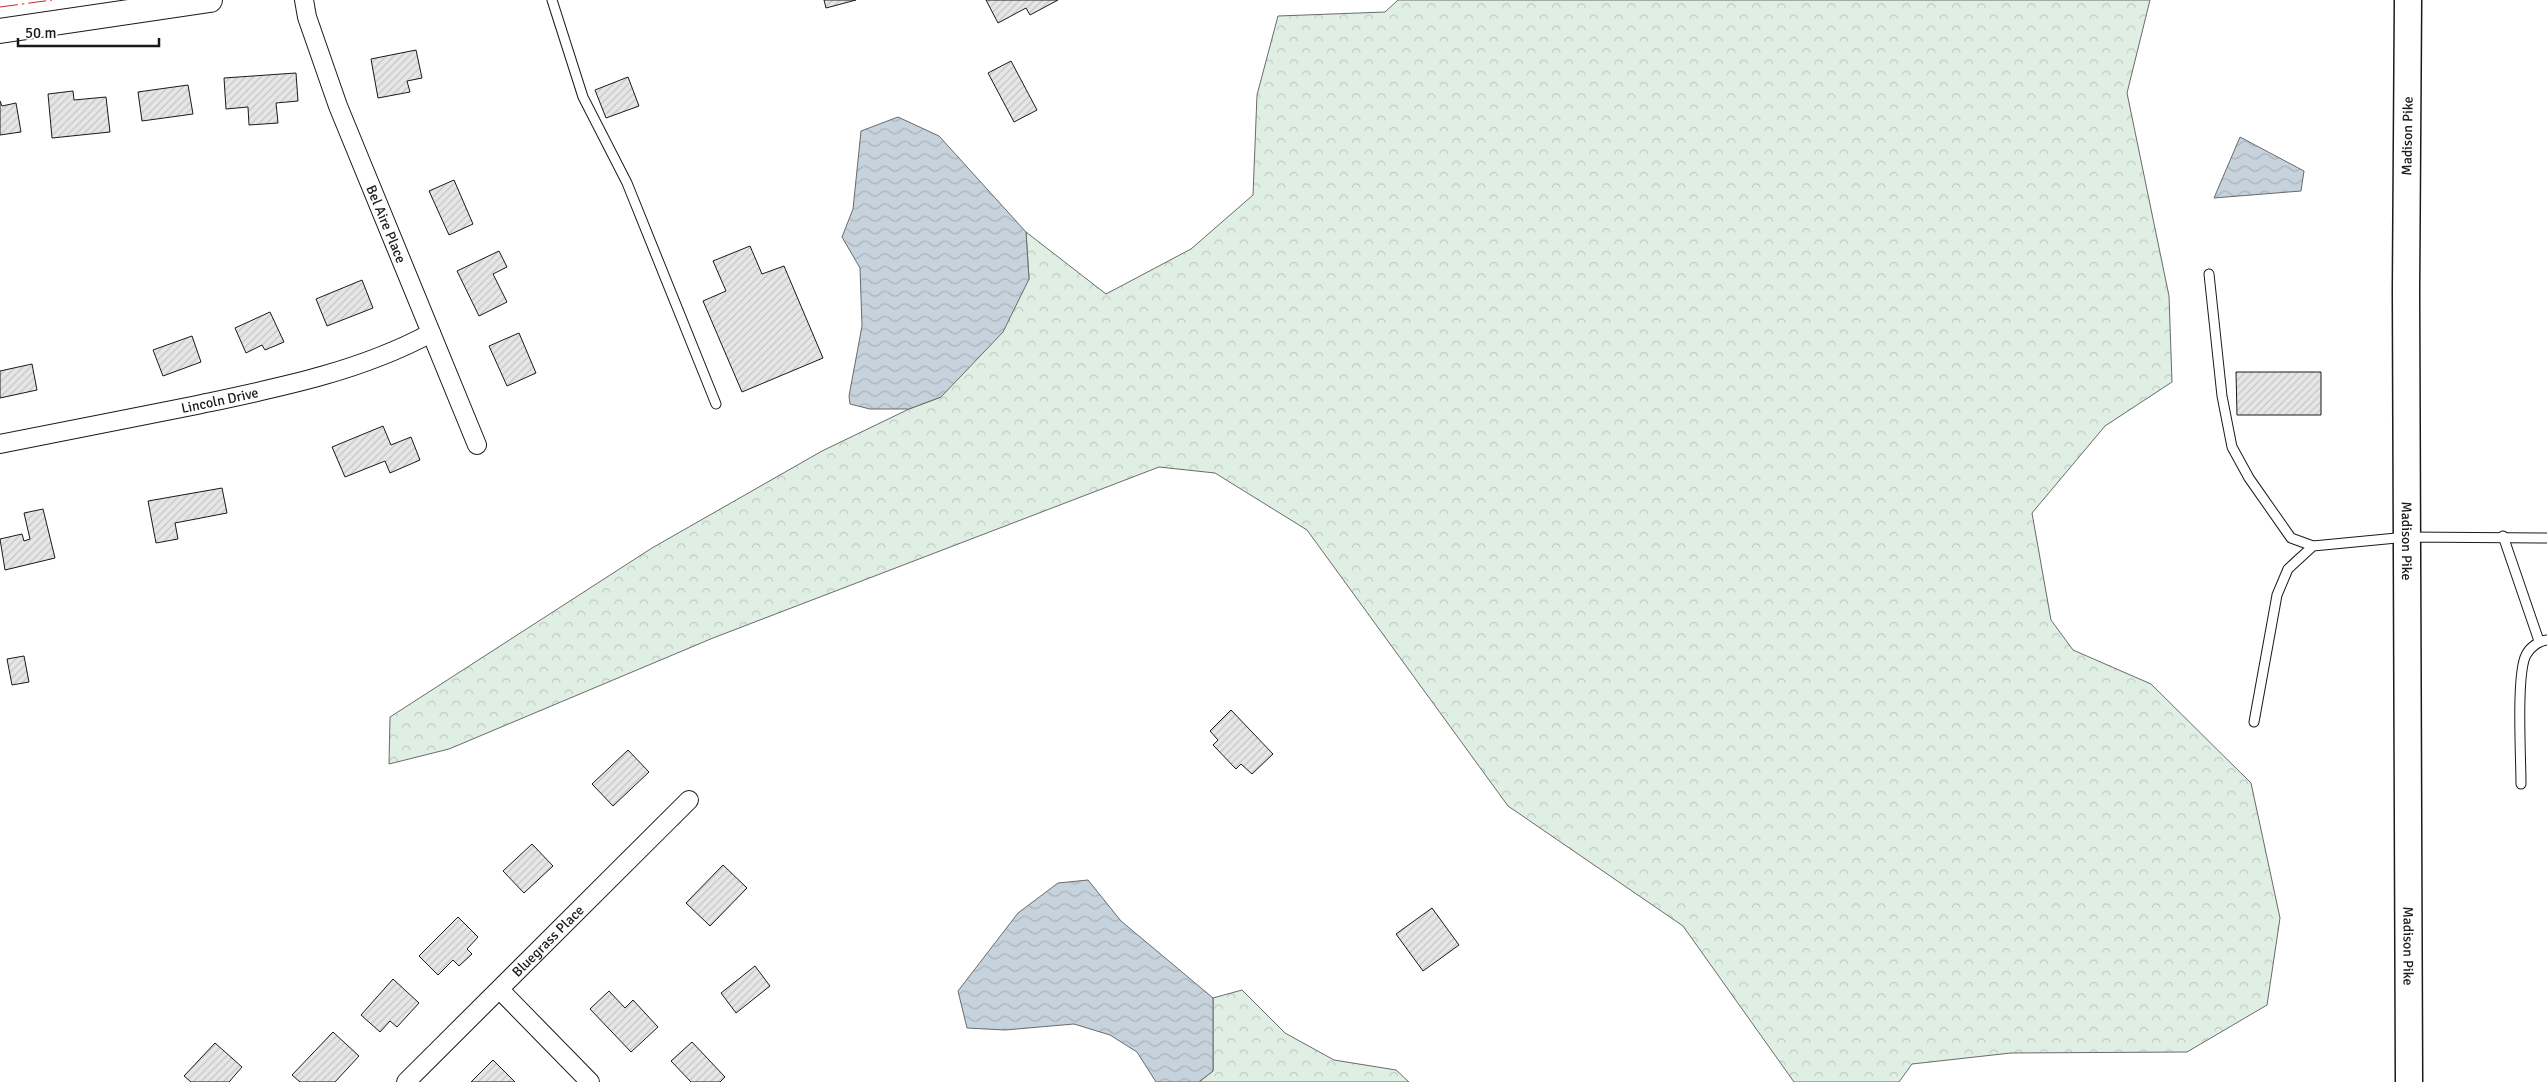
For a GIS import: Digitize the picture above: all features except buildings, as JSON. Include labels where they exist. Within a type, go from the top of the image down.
[{"type":"main road","points":[[0,31],[210,0]]},
{"type":"main road","name":"Madison Pike","points":[[2408,0],[2406,290],[2409,1082]]},
{"type":"street","name":"Bel Aire Place","points":[[304,0],[307,17],[338,106],[477,445]]},
{"type":"street","name":"Lincoln Drive","points":[[0,444],[254,393],[332,374],[405,348],[431,333]]},
{"type":"street","name":"Bluegrass Place","points":[[406,1082],[689,800]]},
{"type":"street","points":[[500,990],[590,1082]]},
{"type":"lane","points":[[552,0],[583,97],[627,183],[716,404]]},
{"type":"lane","points":[[2209,274],[2222,396],[2232,447],[2248,478],[2291,538],[2313,546],[2407,537],[2503,536],[2547,538]]},
{"type":"lane","points":[[2503,536],[2543,640],[2526,655],[2521,682],[2521,784]]},
{"type":"lane","points":[[2254,722],[2277,595],[2288,569],[2313,546]]},
{"type":"green space","points":[[1398,0],[2150,0],[2127,93],[2169,296],[2172,382],[2105,426],[2032,513],[2051,620],[2073,650],[2151,684],[2251,783],[2280,918],[2267,1005],[2187,1052],[2011,1053],[1912,1064],[1899,1082],[1794,1082],[1683,926],[1508,806],[1307,530],[1215,473],[1159,467],[713,638],[449,749],[389,764],[390,717],[652,548],[822,451],[909,409],[941,397],[1029,279],[1026,232],[1106,294],[1191,249],[1253,195],[1257,95],[1278,16],[1385,12]]},
{"type":"green space","points":[[1242,990],[1285,1033],[1334,1060],[1396,1070],[1409,1082],[1199,1082],[1213,1071],[1213,998]]},
{"type":"water","points":[[898,117],[939,136],[1026,232],[1029,279],[1003,332],[941,397],[909,409],[870,409],[850,404],[849,396],[862,326],[860,268],[842,237],[853,209],[861,131]]},
{"type":"water","points":[[2240,137],[2304,171],[2301,191],[2214,198]]},
{"type":"water","points":[[1088,880],[1121,921],[1213,998],[1213,1071],[1199,1082],[1156,1082],[1137,1052],[1110,1035],[1074,1024],[1005,1030],[967,1028],[958,991],[1018,913],[1058,883]]},
{"type":"power","points":[[0,7],[52,0]]}]
